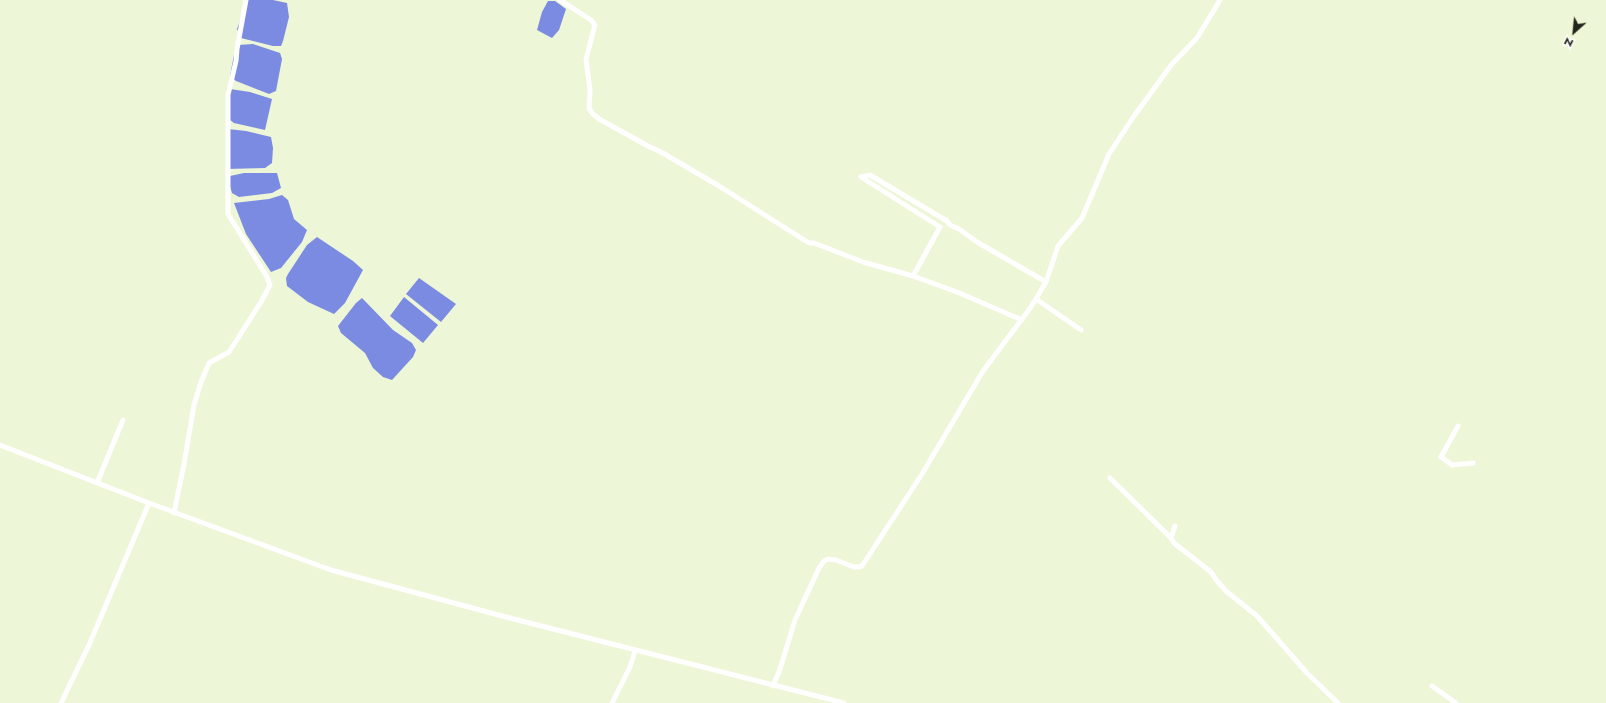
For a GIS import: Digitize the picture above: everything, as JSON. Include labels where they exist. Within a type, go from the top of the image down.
[{"type":"street","points":[[174,513],[194,405],[201,382],[209,363],[229,352],[270,285],[267,276],[228,214],[228,95],[236,61],[246,0]]},
{"type":"street","points":[[560,0],[591,20],[596,25],[586,59],[590,90],[589,108],[598,119],[661,152],[809,242],[862,262],[913,276],[957,292],[1022,320]]},
{"type":"street","points":[[773,686],[780,669],[795,620],[818,568],[828,559],[836,560],[854,567],[862,566],[922,474],[984,371],[1036,299],[1046,282],[1058,246],[1082,218],[1089,197],[1109,154],[1172,64],[1197,38],[1220,0]]},
{"type":"street","points":[[913,276],[940,227],[861,177],[870,176],[947,221],[950,225],[959,229],[977,242],[1046,282]]},
{"type":"street","points":[[1036,299],[1081,330]]},
{"type":"street","points":[[97,483],[123,420]]},
{"type":"street","points":[[1458,426],[1441,457],[1452,465],[1473,464]]},
{"type":"street","points":[[0,445],[149,504],[331,570],[635,651],[844,703]]},
{"type":"street","points":[[1110,478],[1171,538],[1174,543],[1211,572],[1226,591],[1257,616],[1307,673],[1338,703]]},
{"type":"street","points":[[61,703],[89,645],[149,504]]},
{"type":"street","points":[[1171,538],[1175,526]]},
{"type":"street","points":[[612,703],[630,667],[635,651]]},
{"type":"street","points":[[1432,686],[1456,703]]},
{"type":"water","points":[[248,0],[273,0],[287,3],[289,17],[281,46],[273,46],[241,38],[237,29]]},
{"type":"water","points":[[548,1],[555,1],[566,9],[559,30],[552,38],[537,30],[542,12]]},
{"type":"water","points":[[253,44],[280,53],[282,59],[276,91],[269,94],[236,81],[230,76],[234,55],[238,45]]},
{"type":"water","points":[[230,89],[250,92],[272,99],[265,130],[234,123],[226,117]]},
{"type":"water","points":[[228,129],[246,131],[271,137],[273,148],[272,163],[265,168],[226,169]]},
{"type":"water","points":[[244,173],[277,173],[281,188],[272,193],[239,197],[232,193],[229,183],[230,176]]},
{"type":"water","points":[[282,195],[288,200],[294,219],[307,230],[302,242],[281,268],[271,272],[246,234],[234,203],[269,199]]},
{"type":"water","points":[[317,237],[353,261],[363,270],[345,303],[334,314],[308,302],[287,286],[286,278],[288,274],[307,245]]},
{"type":"water","points":[[419,278],[456,304],[441,322],[406,294]]},
{"type":"water","points":[[404,297],[438,325],[423,343],[390,316]]},
{"type":"water","points":[[362,298],[393,330],[412,343],[416,350],[413,357],[392,380],[383,377],[373,368],[365,353],[341,333],[338,326],[356,303]]}]
